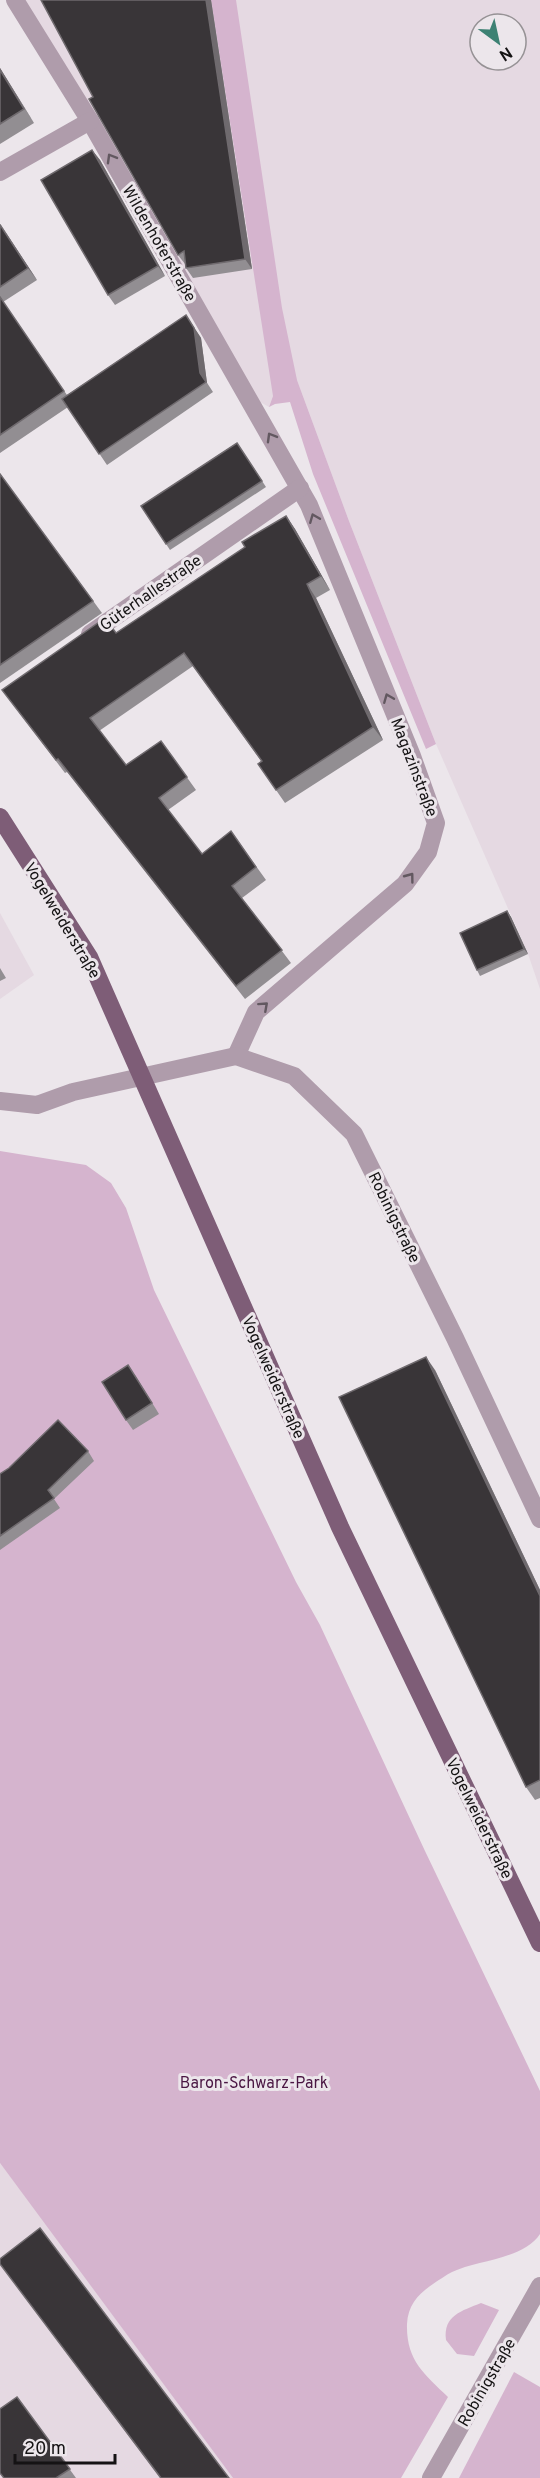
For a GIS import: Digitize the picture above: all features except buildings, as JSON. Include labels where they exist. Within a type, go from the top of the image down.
[{"type":"main road","name":"Vogelweiderstraße","points":[[0,817],[89,957],[340,1527],[540,1943]]},
{"type":"street","name":"Wildenhoferstraße","points":[[15,0],[90,121],[300,488]]},
{"type":"street","points":[[0,172],[90,121]]},
{"type":"street","name":"Güterhallestraße","points":[[78,642],[300,488]]},
{"type":"street","name":"Magazinstraße","points":[[236,1056],[256,1012],[405,884],[429,852],[436,823],[403,734],[300,488]]},
{"type":"street","points":[[0,1101],[37,1105],[73,1092],[236,1056]]},
{"type":"street","name":"Robinigstraße","points":[[236,1056],[294,1076],[354,1134],[455,1338],[540,1519]]},
{"type":"street","name":"Robinigstraße","points":[[431,2478],[540,2286]]},
{"type":"shaded area","points":[[15,0],[540,0],[540,989],[528,954],[436,744],[297,380],[273,396],[269,407],[246,394]]},
{"type":"shaded area","points":[[0,913],[34,975],[0,999]]},
{"type":"shaded area","points":[[0,2163],[28,2200],[233,2478],[0,2478]]},
{"type":"green space","points":[[211,0],[236,0],[282,308],[297,380],[436,744],[426,749],[313,474],[290,402],[269,407],[273,396]]},
{"type":"green space","name":"Baron-Schwarz-Park","points":[[0,1151],[86,1165],[111,1183],[126,1208],[154,1290],[296,1582],[320,1625],[540,2091],[540,2234],[533,2242],[512,2254],[452,2272],[423,2292],[409,2311],[407,2337],[413,2357],[424,2373],[448,2397],[401,2478],[233,2478],[0,2163]]},
{"type":"green space","points":[[481,2303],[499,2310],[474,2356],[457,2354],[446,2340],[448,2325],[455,2315]]},
{"type":"green space","points":[[514,2372],[540,2387],[540,2478],[459,2478]]}]
